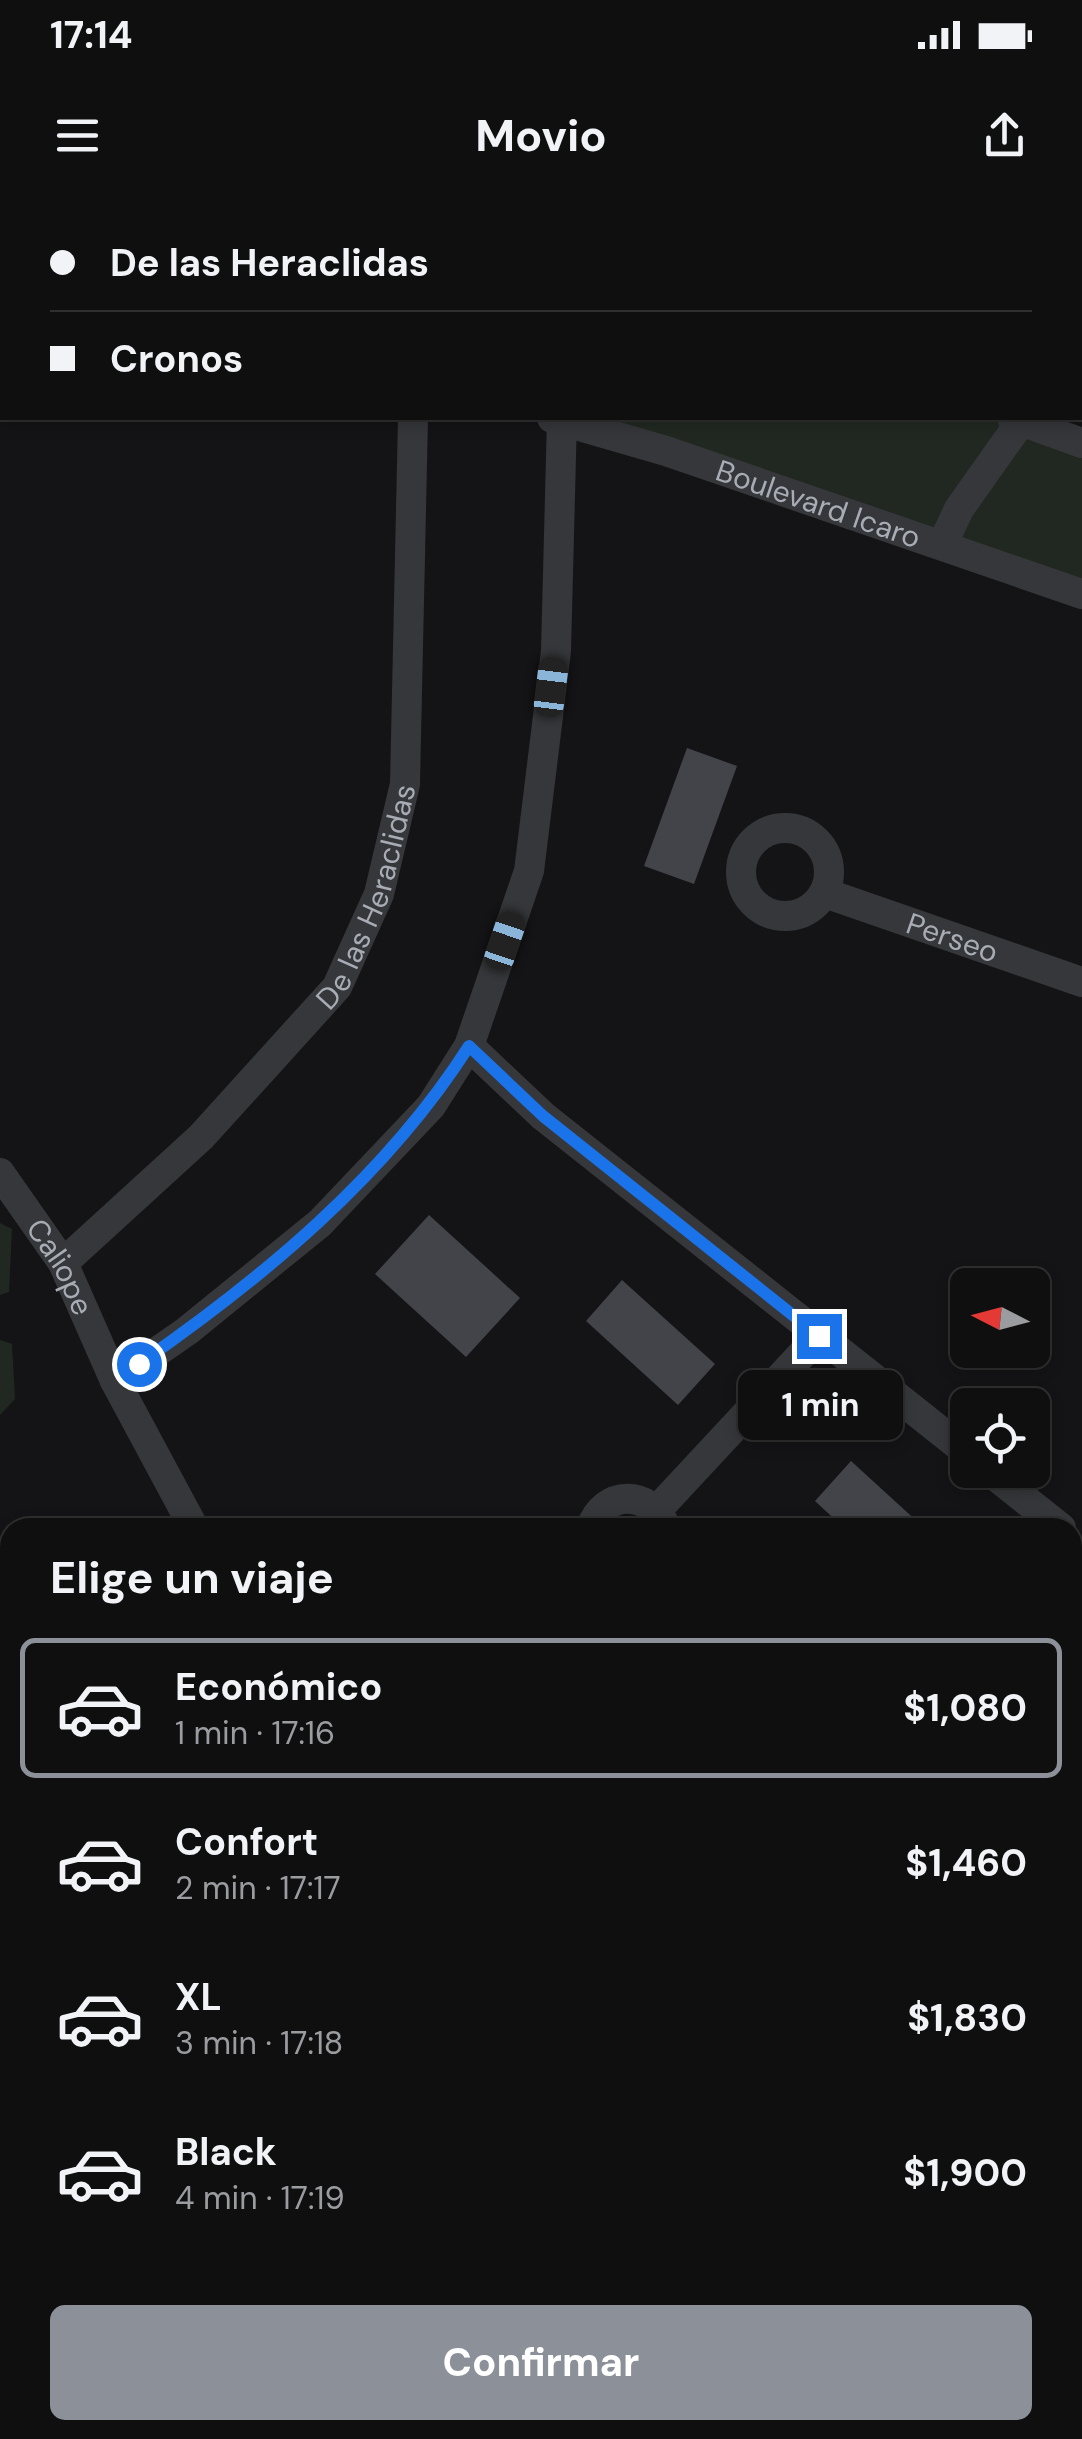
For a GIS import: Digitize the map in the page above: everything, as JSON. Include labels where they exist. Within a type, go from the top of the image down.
[{"type":"street","name":"De las Heraclidas","points":[[63,1263],[201,1137],[337,987],[379,894],[404,784],[413,420]]},
{"type":"street","points":[[115,1380],[186,1331],[320,1223],[431,1106],[469,1046],[530,871],[556,650],[559,420]]},
{"type":"street","name":"Boulevard Icaro","points":[[565,420],[1082,594]]},
{"type":"street","points":[[942,545],[959,509],[1021,420]]},
{"type":"street","points":[[1027,420],[1082,443]]},
{"type":"street","name":"Perseo","points":[[825,893],[1082,982]]},
{"type":"street","points":[[469,1046],[543,1116],[950,1439]]},
{"type":"street","name":"Caliope","points":[[0,1173],[63,1263],[115,1380],[189,1518]]},
{"type":"street","points":[[596,1518],[600,1510],[622,1498],[635,1498],[662,1518],[819,1336]]},
{"type":"street","points":[[1011,1488],[1048,1518]]},
{"type":"shaded area","points":[[558,420],[1018,420],[1082,443],[1082,595]]},
{"type":"shaded area","points":[[0,1223],[12,1229],[9,1292],[0,1295]]},
{"type":"shaded area","points":[[0,1340],[12,1344],[15,1399],[0,1415]]},
{"type":"building","points":[[687,748],[737,766],[694,884],[644,866]]},
{"type":"building","points":[[429,1215],[520,1298],[466,1357],[375,1274]]},
{"type":"building","points":[[622,1280],[715,1364],[678,1405],[586,1321]]},
{"type":"building","points":[[851,1461],[913,1518],[833,1518],[815,1501]]},
{"type":"route","points":[[139,1364],[320,1223],[431,1106],[469,1046],[543,1116],[819,1336]]}]
